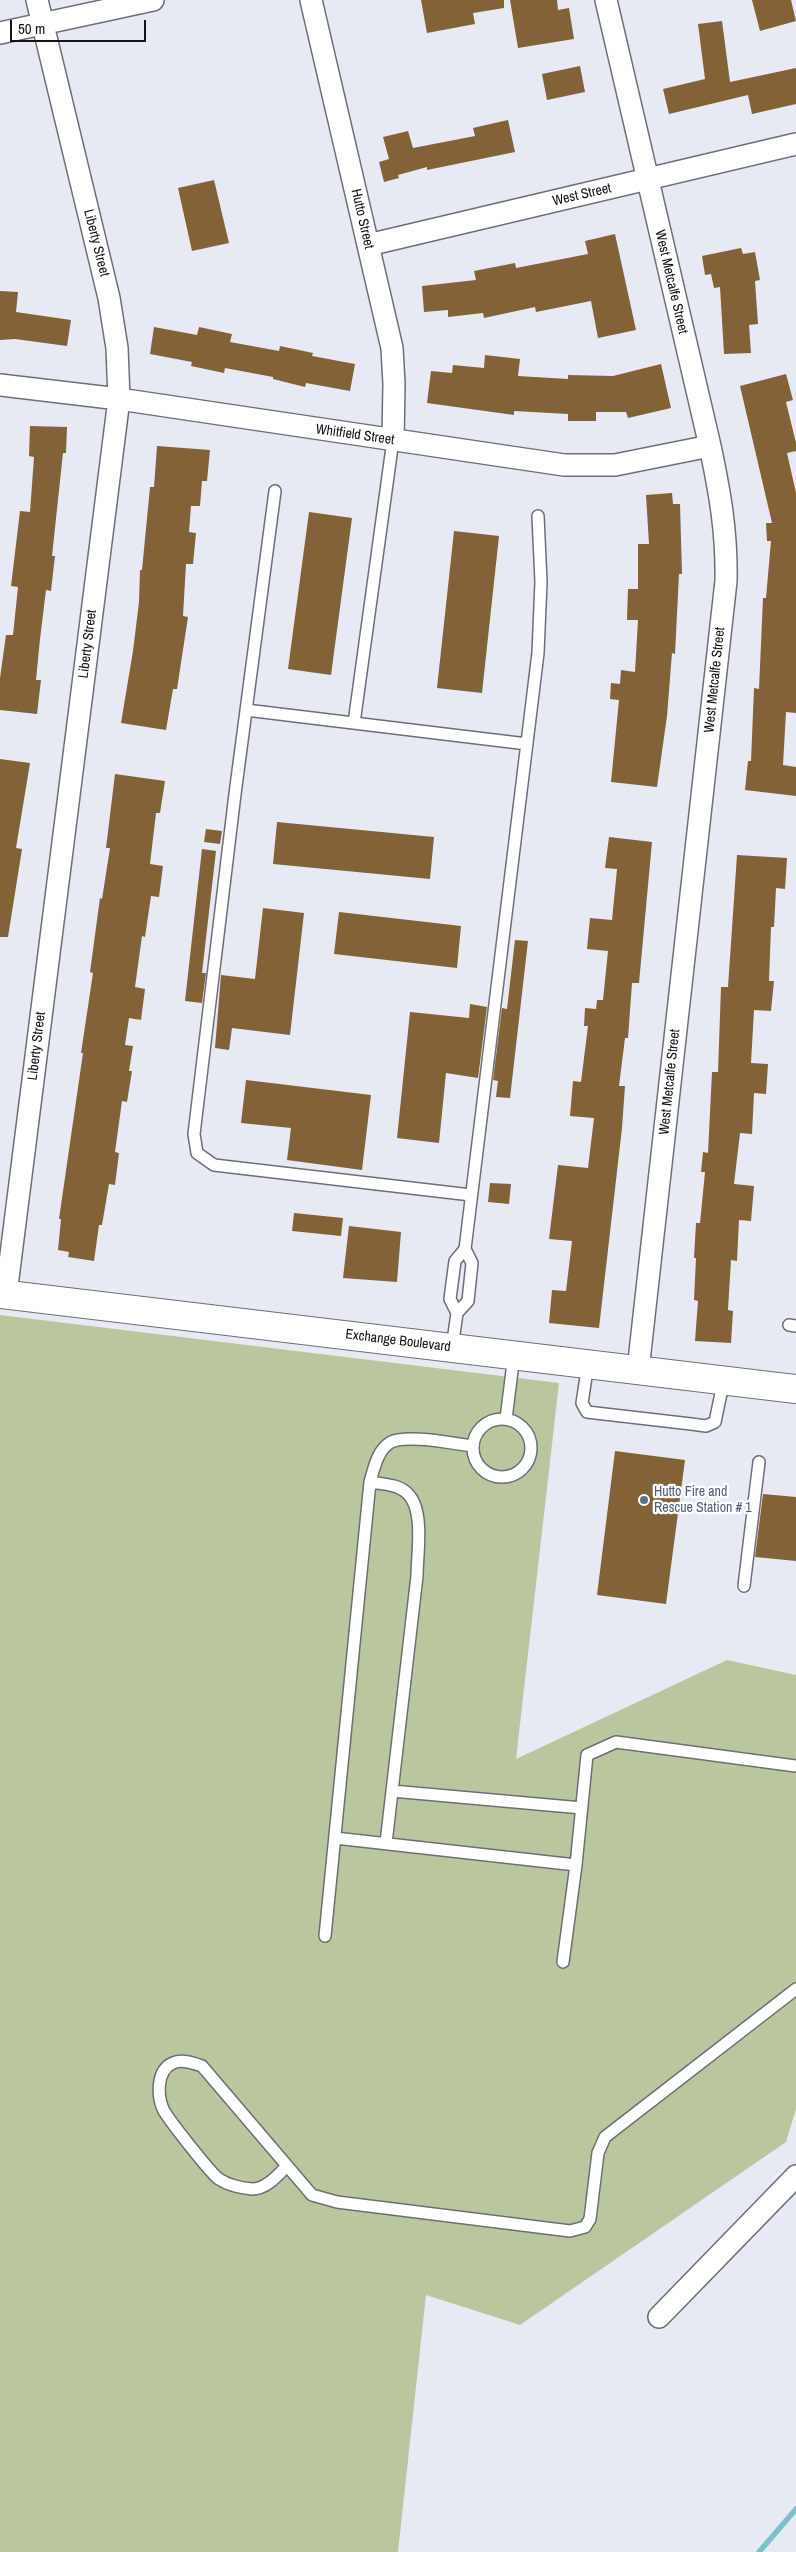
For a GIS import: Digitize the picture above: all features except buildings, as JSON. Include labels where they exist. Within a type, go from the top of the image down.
[{"type":"street","name":"Liberty Street","points":[[3,1294],[72,771],[118,399],[117,348],[109,298],[38,0]]},
{"type":"street","points":[[0,34],[153,0]]},
{"type":"street","name":"Hutto Street","points":[[311,0],[392,348],[393,440]]},
{"type":"street","name":"West Metcalfe Street","points":[[606,0],[722,499],[726,541],[726,581],[638,1370]]},
{"type":"street","name":"West Street","points":[[368,245],[796,144]]},
{"type":"street","name":"Whitfield Street","points":[[0,385],[118,399],[564,465],[615,465],[710,446]]},
{"type":"street","name":"Exchange Boulevard","points":[[3,1294],[796,1389]]},
{"type":"street","points":[[659,2317],[796,2176]]},
{"type":"lane","points":[[354,723],[393,440]]},
{"type":"lane","points":[[275,491],[235,794],[194,1134],[198,1153],[214,1165],[471,1195]]},
{"type":"lane","points":[[457,1313],[468,1302],[472,1263],[465,1249],[538,653],[541,582],[538,516]]},
{"type":"lane","points":[[246,710],[527,744]]},
{"type":"lane","points":[[452,1348],[457,1313],[450,1299],[455,1260],[465,1249]]},
{"type":"lane","points":[[506,1419],[514,1355]]},
{"type":"lane","points":[[588,1364],[582,1403],[587,1412],[616,1416],[706,1426],[715,1422],[724,1380]]},
{"type":"lane","points":[[506,1419],[523,1428],[528,1436],[530,1455],[520,1471],[502,1477],[484,1471],[478,1464],[473,1446],[475,1437],[487,1422],[506,1419]]},
{"type":"lane","points":[[325,1936],[370,1482],[379,1455],[392,1442],[406,1439],[473,1446]]},
{"type":"lane","points":[[744,1586],[759,1462]]},
{"type":"lane","points":[[370,1482],[396,1487],[407,1493],[416,1507],[418,1533],[416,1576],[386,1843]]},
{"type":"lane","points":[[563,1962],[576,1865],[587,1755],[616,1742],[796,1766]]},
{"type":"lane","points":[[392,1791],[582,1808]]},
{"type":"lane","points":[[335,1838],[576,1865]]},
{"type":"lane","points":[[286,2167],[270,2183],[254,2189],[234,2186],[217,2179],[164,2110],[159,2092],[161,2074],[172,2063],[187,2061],[202,2066],[286,2167],[312,2194],[337,2202],[570,2231],[585,2227],[590,2219],[598,2153],[605,2137],[796,1989]]},
{"type":"green space","points":[[0,1315],[559,1383],[516,1759],[727,1660],[796,1675],[796,2109],[786,2142],[520,2325],[426,2295],[398,2552],[0,2552]]},
{"type":"waterway","points":[[759,2552],[796,2509]]},
{"type":"place","name":"Hutto Fire and Rescue Station # 1","points":[[644,1500]]}]
